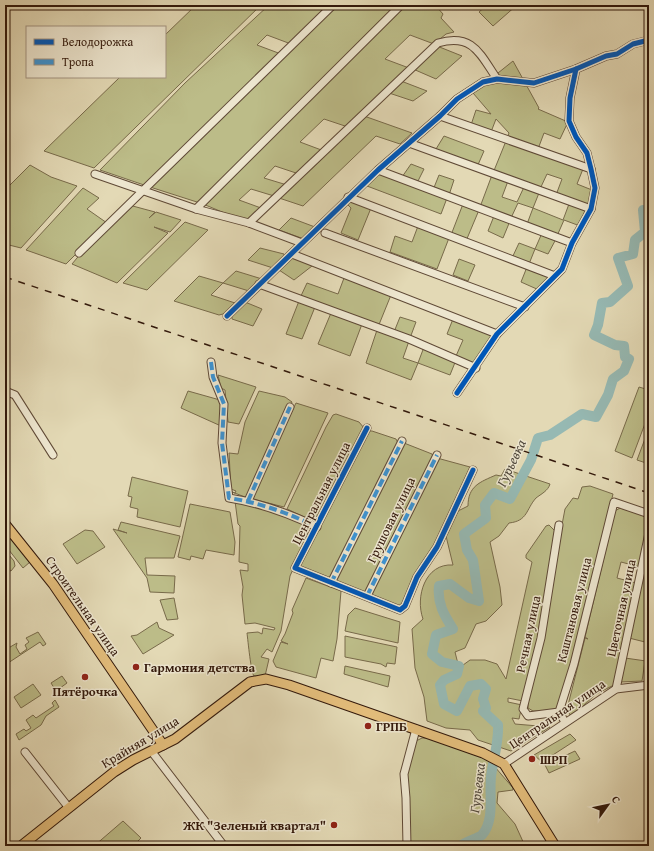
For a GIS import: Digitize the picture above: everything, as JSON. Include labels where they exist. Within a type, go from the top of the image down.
[{"type":"main road","name":"Строительная улица","points":[[5,524],[8,535],[53,584],[163,745]]},
{"type":"main road","name":"Крайняя улица","points":[[21,846],[120,767],[175,739],[242,687],[256,680],[277,681],[483,753],[504,764]]},
{"type":"main road","points":[[504,764],[555,846]]},
{"type":"street","points":[[79,253],[333,5]]},
{"type":"street","points":[[196,209],[401,5]]},
{"type":"street","points":[[249,223],[438,44],[450,40],[466,41],[478,51],[498,79]]},
{"type":"street","points":[[227,316],[292,254],[348,197],[440,116],[457,99],[483,82],[498,79],[534,83],[576,70],[606,56],[617,54],[633,44],[649,40]]},
{"type":"street","points":[[457,392],[476,368],[497,334],[562,268],[572,243],[590,209],[595,188],[591,169],[587,153],[576,137],[569,121],[570,98],[576,70]]},
{"type":"street","points":[[440,116],[591,169]]},
{"type":"street","points":[[409,143],[590,209]]},
{"type":"street","points":[[378,170],[572,243]]},
{"type":"street","points":[[95,174],[196,209],[249,223],[302,243]]},
{"type":"street","points":[[348,197],[555,276]]},
{"type":"street","points":[[326,233],[525,307]]},
{"type":"street","points":[[292,254],[497,334]]},
{"type":"street","points":[[259,284],[409,339],[476,368]]},
{"type":"street","points":[[211,362],[213,377],[224,404],[222,443],[229,498],[248,501],[284,511],[317,526]]},
{"type":"street","points":[[5,391],[15,395],[53,454]]},
{"type":"street","points":[[248,501],[290,407]]},
{"type":"street","name":"Центральная улица","points":[[331,583],[295,568],[367,428]]},
{"type":"street","points":[[402,441],[331,583],[400,610],[405,606],[417,577],[438,547],[473,470]]},
{"type":"street","name":"Грушовая улица","points":[[367,596],[437,455]]},
{"type":"street","name":"Каштановая улица","points":[[559,712],[574,664],[614,502],[649,514]]},
{"type":"street","name":"Речная улица","points":[[559,525],[541,638],[524,709],[528,716],[559,712]]},
{"type":"street","name":"Цветочная улица","points":[[616,689],[649,533]]},
{"type":"street","name":"Центральная улица","points":[[504,764],[544,739],[565,722],[616,689],[649,685]]},
{"type":"street","points":[[559,712],[565,722]]},
{"type":"street","points":[[406,846],[406,798],[404,774],[416,730]]},
{"type":"street","points":[[24,752],[69,808]]},
{"type":"street","points":[[152,752],[224,846]]},
{"type":"green space","points":[[196,5],[261,5],[94,168],[44,151],[119,78],[166,78],[166,34]]},
{"type":"green space","points":[[269,5],[329,5],[291,44],[267,35],[257,45],[281,54],[147,186],[100,170],[185,83]]},
{"type":"green space","points":[[336,5],[398,5],[200,203],[150,187],[247,94]]},
{"type":"green space","points":[[405,5],[435,5],[443,14],[441,18],[454,32],[446,34],[434,44],[410,35],[385,59],[409,68],[348,127],[324,119],[300,142],[324,151],[299,174],[275,166],[264,178],[287,185],[274,196],[251,189],[239,200],[261,208],[249,221],[203,204]]},
{"type":"green space","points":[[487,5],[517,5],[493,26],[479,12]]},
{"type":"green space","points":[[437,46],[462,56],[436,79],[413,69]]},
{"type":"green space","points":[[513,61],[539,108],[538,109],[568,122],[560,139],[544,133],[538,149],[507,138],[509,133],[496,119],[491,132],[471,125],[476,110],[491,114],[473,93]]},
{"type":"green space","points":[[401,81],[427,91],[413,101],[389,93]]},
{"type":"green space","points":[[364,116],[412,133],[400,144],[376,136],[303,206],[279,198],[322,159]]},
{"type":"green space","points":[[444,136],[484,151],[477,167],[436,149]]},
{"type":"green space","points":[[506,141],[583,169],[577,184],[592,190],[589,205],[556,195],[562,179],[547,174],[540,189],[493,173]]},
{"type":"green space","points":[[411,164],[424,169],[417,183],[402,177]]},
{"type":"green space","points":[[30,165],[51,177],[77,186],[21,248],[5,244],[5,190]]},
{"type":"green space","points":[[381,172],[447,198],[441,214],[367,186]]},
{"type":"green space","points":[[439,175],[454,180],[449,195],[433,190]]},
{"type":"green space","points":[[492,175],[508,181],[502,197],[517,202],[524,187],[539,193],[533,208],[518,203],[511,218],[480,207]]},
{"type":"green space","points":[[83,188],[99,198],[87,209],[107,223],[66,264],[26,250]]},
{"type":"green space","points":[[350,201],[371,208],[358,240],[341,233],[351,208],[347,204]]},
{"type":"green space","points":[[463,204],[479,210],[466,241],[451,235]]},
{"type":"green space","points":[[569,204],[585,210],[580,226],[564,220],[557,236],[527,224],[533,208],[563,220]]},
{"type":"green space","points":[[129,205],[155,212],[149,218],[156,212],[181,220],[170,232],[154,227],[168,233],[117,283],[72,264],[82,252]]},
{"type":"green space","points":[[494,216],[510,221],[503,238],[488,231]]},
{"type":"green space","points":[[291,218],[315,227],[304,239],[279,230]]},
{"type":"green space","points":[[185,222],[208,230],[147,290],[123,283]]},
{"type":"green space","points":[[418,226],[449,238],[437,269],[390,252],[395,236],[412,242]]},
{"type":"green space","points":[[542,233],[556,239],[548,254],[535,249]]},
{"type":"green space","points":[[519,243],[535,249],[529,264],[512,258]]},
{"type":"green space","points":[[260,248],[284,254],[284,257],[273,268],[248,260]]},
{"type":"green space","points":[[293,257],[311,264],[312,266],[294,280],[279,270]]},
{"type":"green space","points":[[459,259],[475,265],[468,281],[453,275]]},
{"type":"green space","points":[[527,267],[549,277],[539,290],[521,282]]},
{"type":"green space","points":[[236,271],[262,279],[249,291],[223,283]]},
{"type":"green space","points":[[199,276],[223,283],[211,295],[235,303],[223,314],[219,315],[174,301]]},
{"type":"green space","points":[[344,278],[391,295],[378,327],[300,298],[307,283],[338,294]]},
{"type":"green space","points":[[299,301],[315,307],[302,339],[286,334]]},
{"type":"green space","points":[[245,302],[262,309],[253,326],[232,319],[232,315]]},
{"type":"green space","points":[[331,313],[362,324],[350,356],[318,344]]},
{"type":"green space","points":[[400,317],[416,322],[410,338],[394,332]]},
{"type":"green space","points":[[453,319],[492,333],[493,337],[475,364],[456,356],[463,340],[447,334]]},
{"type":"green space","points":[[377,330],[409,341],[403,358],[418,363],[411,380],[366,363]]},
{"type":"green space","points":[[424,347],[456,360],[450,375],[418,363]]},
{"type":"green space","points":[[218,375],[256,387],[239,424],[228,422],[225,390],[221,388]]},
{"type":"green space","points":[[639,387],[649,390],[649,413],[632,458],[615,451]]},
{"type":"green space","points":[[188,391],[220,400],[221,426],[181,408]]},
{"type":"green space","points":[[259,391],[285,397],[292,402],[248,495],[245,497],[232,492],[235,493],[236,491],[231,489],[229,453],[238,454],[245,422]]},
{"type":"green space","points":[[296,403],[328,413],[284,507],[252,499],[251,496]]},
{"type":"green space","points":[[336,414],[359,422],[364,428],[315,522],[287,509],[326,427],[333,415]]},
{"type":"green space","points":[[649,428],[649,464],[637,460]]},
{"type":"green space","points":[[367,431],[372,431],[396,439],[398,443],[330,580],[299,567]]},
{"type":"green space","points":[[404,443],[432,454],[433,456],[366,593],[334,581]]},
{"type":"green space","points":[[437,458],[470,467],[450,516],[405,600],[399,607],[369,595]]},
{"type":"green space","points":[[505,469],[550,484],[546,490],[536,498],[526,514],[520,520],[509,523],[499,536],[490,542],[500,587],[502,605],[486,621],[476,624],[465,648],[455,652],[459,668],[470,660],[485,660],[497,664],[506,679],[532,562],[526,558],[526,555],[546,526],[549,525],[556,532],[543,617],[523,701],[508,698],[508,702],[522,705],[519,719],[512,718],[515,724],[550,727],[511,751],[478,740],[470,730],[446,728],[427,721],[424,697],[415,668],[412,629],[423,619],[420,601],[424,583],[429,575],[443,566],[453,565],[446,536],[458,511],[468,506],[470,494],[476,486],[496,475],[501,476]]},
{"type":"green space","points":[[132,477],[188,491],[180,527],[137,517],[138,509],[130,507],[132,497],[128,496]]},
{"type":"green space","points":[[590,486],[613,494],[561,711],[533,711],[528,708],[528,704],[565,509],[573,498],[578,499],[582,487]]},
{"type":"green space","points":[[235,501],[253,505],[305,523],[308,536],[290,576],[281,631],[272,652],[267,649],[261,657],[269,659],[265,676],[254,676],[253,674],[247,633],[258,632],[262,634],[263,628],[274,630],[275,628],[255,623],[245,624],[242,595],[243,587],[240,570],[248,571],[248,564],[239,562],[240,526],[238,524]]},
{"type":"green space","points":[[190,504],[230,512],[235,542],[234,555],[206,550],[203,559],[191,556],[190,560],[178,557]]},
{"type":"green space","points":[[620,508],[647,516],[649,521],[640,567],[621,562],[617,578],[636,583],[614,685],[596,694],[582,707],[570,715],[567,709],[585,638],[588,639],[585,637],[615,511]]},
{"type":"green space","points":[[121,522],[180,536],[174,558],[145,558],[147,575],[175,576],[174,593],[150,592],[147,578],[113,529],[127,533],[118,530]]},
{"type":"green space","points":[[85,530],[93,531],[105,547],[77,564],[63,544]]},
{"type":"green space","points":[[9,536],[30,562],[23,568],[5,545],[6,539]]},
{"type":"green space","points":[[649,543],[649,643],[629,638]]},
{"type":"green space","points":[[5,550],[14,561],[15,566],[11,571],[5,569]]},
{"type":"green space","points":[[306,578],[341,591],[337,639],[333,661],[321,658],[316,678],[276,667],[273,661],[281,642],[288,644],[281,641],[293,613],[292,610]]},
{"type":"green space","points":[[174,598],[178,619],[167,620],[160,600]]},
{"type":"green space","points":[[355,608],[400,622],[398,643],[345,631],[348,615]]},
{"type":"green space","points":[[157,622],[159,628],[174,635],[143,654],[131,636],[137,635]]},
{"type":"green space","points":[[38,632],[46,644],[43,646],[40,642],[5,665],[5,650],[17,643],[16,647],[20,654],[27,649],[25,645],[29,642],[26,638]]},
{"type":"green space","points":[[345,636],[397,647],[395,664],[387,663],[386,667],[381,664],[345,657]]},
{"type":"green space","points":[[649,644],[649,662],[645,661],[642,681],[620,682],[625,658],[646,661]]},
{"type":"green space","points":[[345,666],[390,676],[388,687],[344,674]]},
{"type":"green space","points":[[62,676],[67,683],[56,691],[51,683]]},
{"type":"green space","points":[[33,684],[41,695],[21,708],[14,697]]},
{"type":"green space","points":[[55,700],[59,707],[46,716],[41,725],[19,740],[16,734],[24,729],[26,731],[31,728],[26,720],[33,715],[36,718],[54,706],[52,703]]},
{"type":"green space","points":[[570,734],[576,740],[542,762],[534,755]]},
{"type":"green space","points":[[422,738],[428,738],[489,760],[513,788],[513,790],[498,792],[497,803],[515,824],[525,846],[408,846],[407,774],[416,741]]},
{"type":"green space","points":[[575,751],[580,759],[549,773],[545,765]]},
{"type":"green space","points":[[123,821],[141,838],[133,846],[94,846]]},
{"type":"waterway","name":"Гурьевка","points":[[460,846],[482,835],[489,822],[491,807],[491,777],[497,745],[498,725],[483,711],[486,708],[483,699],[486,689],[481,684],[470,686],[457,711],[444,704],[440,685],[444,680],[457,674],[459,666],[442,662],[432,654],[436,635],[453,629],[440,603],[439,586],[450,584],[469,598],[479,601],[473,560],[467,550],[464,534],[486,518],[485,505],[494,493],[510,499],[531,460],[538,438],[550,435],[582,414],[596,417],[608,395],[613,379],[624,371],[629,359],[625,357],[624,346],[615,345],[594,335],[598,325],[602,303],[610,302],[628,286],[618,258],[633,254],[635,240],[645,232],[643,210],[649,213]]},
{"type":"railway","points":[[5,277],[649,493]]},
{"type":"marked path","points":[[211,362],[213,377],[224,404],[222,443],[229,498],[274,509],[317,527]]},
{"type":"marked path","points":[[248,501],[290,407]]},
{"type":"marked path","points":[[331,583],[402,441]]},
{"type":"marked path","points":[[367,596],[437,455]]},
{"type":"cycle path","points":[[227,316],[378,170],[440,116],[457,99],[483,82],[497,79],[534,83],[576,69],[606,56],[617,54],[633,44],[649,40]]},
{"type":"cycle path","points":[[457,393],[497,334],[562,269],[572,243],[591,209],[595,188],[591,169],[587,153],[576,137],[569,121],[570,98],[576,69]]},
{"type":"cycle path","points":[[367,428],[295,568],[400,610],[405,606],[417,577],[437,547],[473,470]]},
{"type":"place","name":"Гармония детства","points":[[136,667]]},
{"type":"place","name":"Пятёрочка","points":[[85,677]]},
{"type":"place","name":"ГРПБ","points":[[368,726]]},
{"type":"place","name":"ШРП","points":[[532,759]]},
{"type":"place","name":"ЖК \"Зеленый квартал\"","points":[[334,825]]}]
